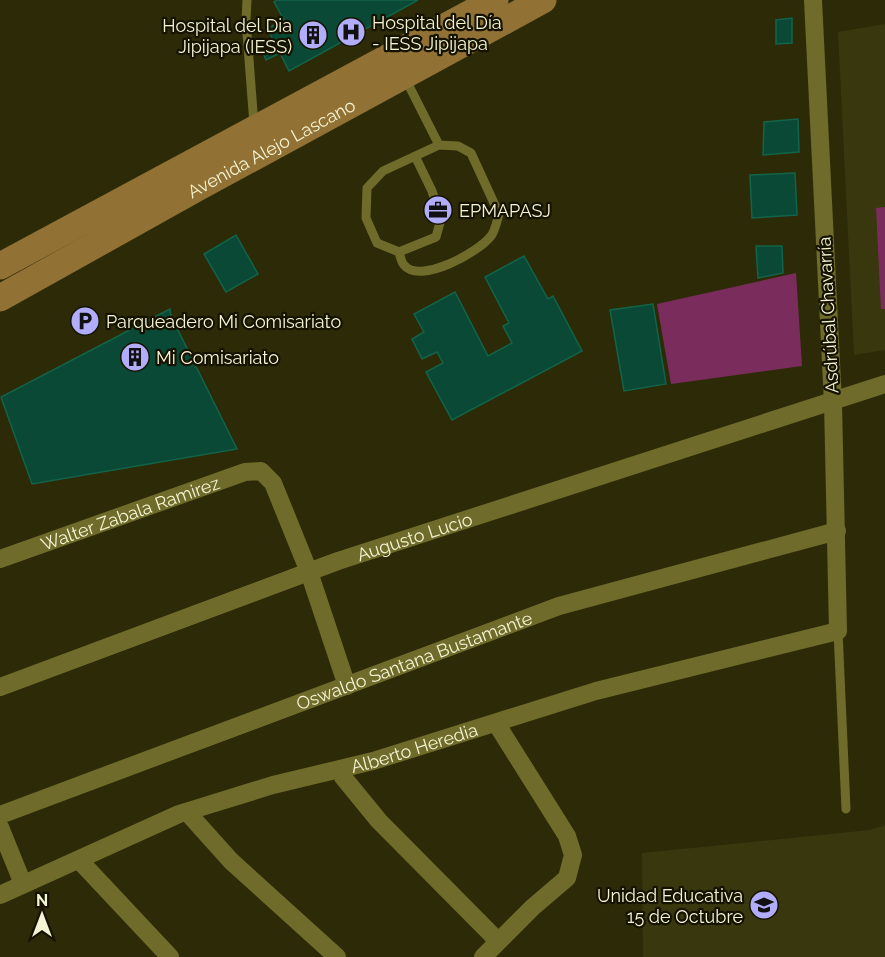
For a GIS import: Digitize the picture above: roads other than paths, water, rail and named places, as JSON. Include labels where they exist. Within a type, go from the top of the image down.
[{"type":"main road","name":"Avenida Alejo Lascano","points":[[1,262],[254,130],[495,0]]},
{"type":"main road","name":"Avenida Alejo Lascano","points":[[0,298],[543,0]]},
{"type":"street","name":"Asdrúbal Chavarría","points":[[813,0],[833,403],[838,631]]},
{"type":"street","name":"Augusto Lucio","points":[[0,687],[309,572],[624,467],[833,403],[874,386],[885,384]]},
{"type":"street","name":"Walter Zabala Ramirez","points":[[0,559],[245,472],[261,471],[273,483],[309,572]]},
{"type":"street","name":"Oswaldo Santana Bustamante","points":[[0,815],[559,606],[837,531]]},
{"type":"street","points":[[309,572],[347,686]]},
{"type":"street","name":"Alberto Heredia","points":[[0,895],[187,812],[273,785],[373,761],[596,692],[838,631]]},
{"type":"street","points":[[483,957],[567,878],[573,855],[567,836],[496,723]]},
{"type":"street","points":[[341,769],[343,777],[379,821],[498,941]]},
{"type":"street","points":[[187,812],[231,861],[337,957]]},
{"type":"street","points":[[0,827],[23,884]]},
{"type":"street","points":[[79,860],[170,957]]},
{"type":"lane","points":[[247,0],[246,21],[254,130]]},
{"type":"lane","points":[[404,76],[439,145]]},
{"type":"lane","points":[[399,252],[403,265],[414,271],[429,272],[478,250],[493,235],[499,214],[471,153],[459,146],[439,145],[383,171],[367,188],[366,218],[377,243],[399,252],[436,237],[441,219],[432,191],[416,156]]},
{"type":"lane","points":[[838,631],[846,809]]},
{"type":"place","name":"Hospital del Día - IESS Jipijapa","points":[[351,32]]},
{"type":"place","name":"Hospital del Dia Jipijapa (IESS)","points":[[313,35]]},
{"type":"place","name":"EPMAPASJ","points":[[438,210]]},
{"type":"place","name":"Parqueadero Mi Comisariato","points":[[85,321]]},
{"type":"place","name":"Mi Comisariato","points":[[135,357]]},
{"type":"place","name":"Unidad Educativa 15 de Octubre","points":[[764,905]]}]
